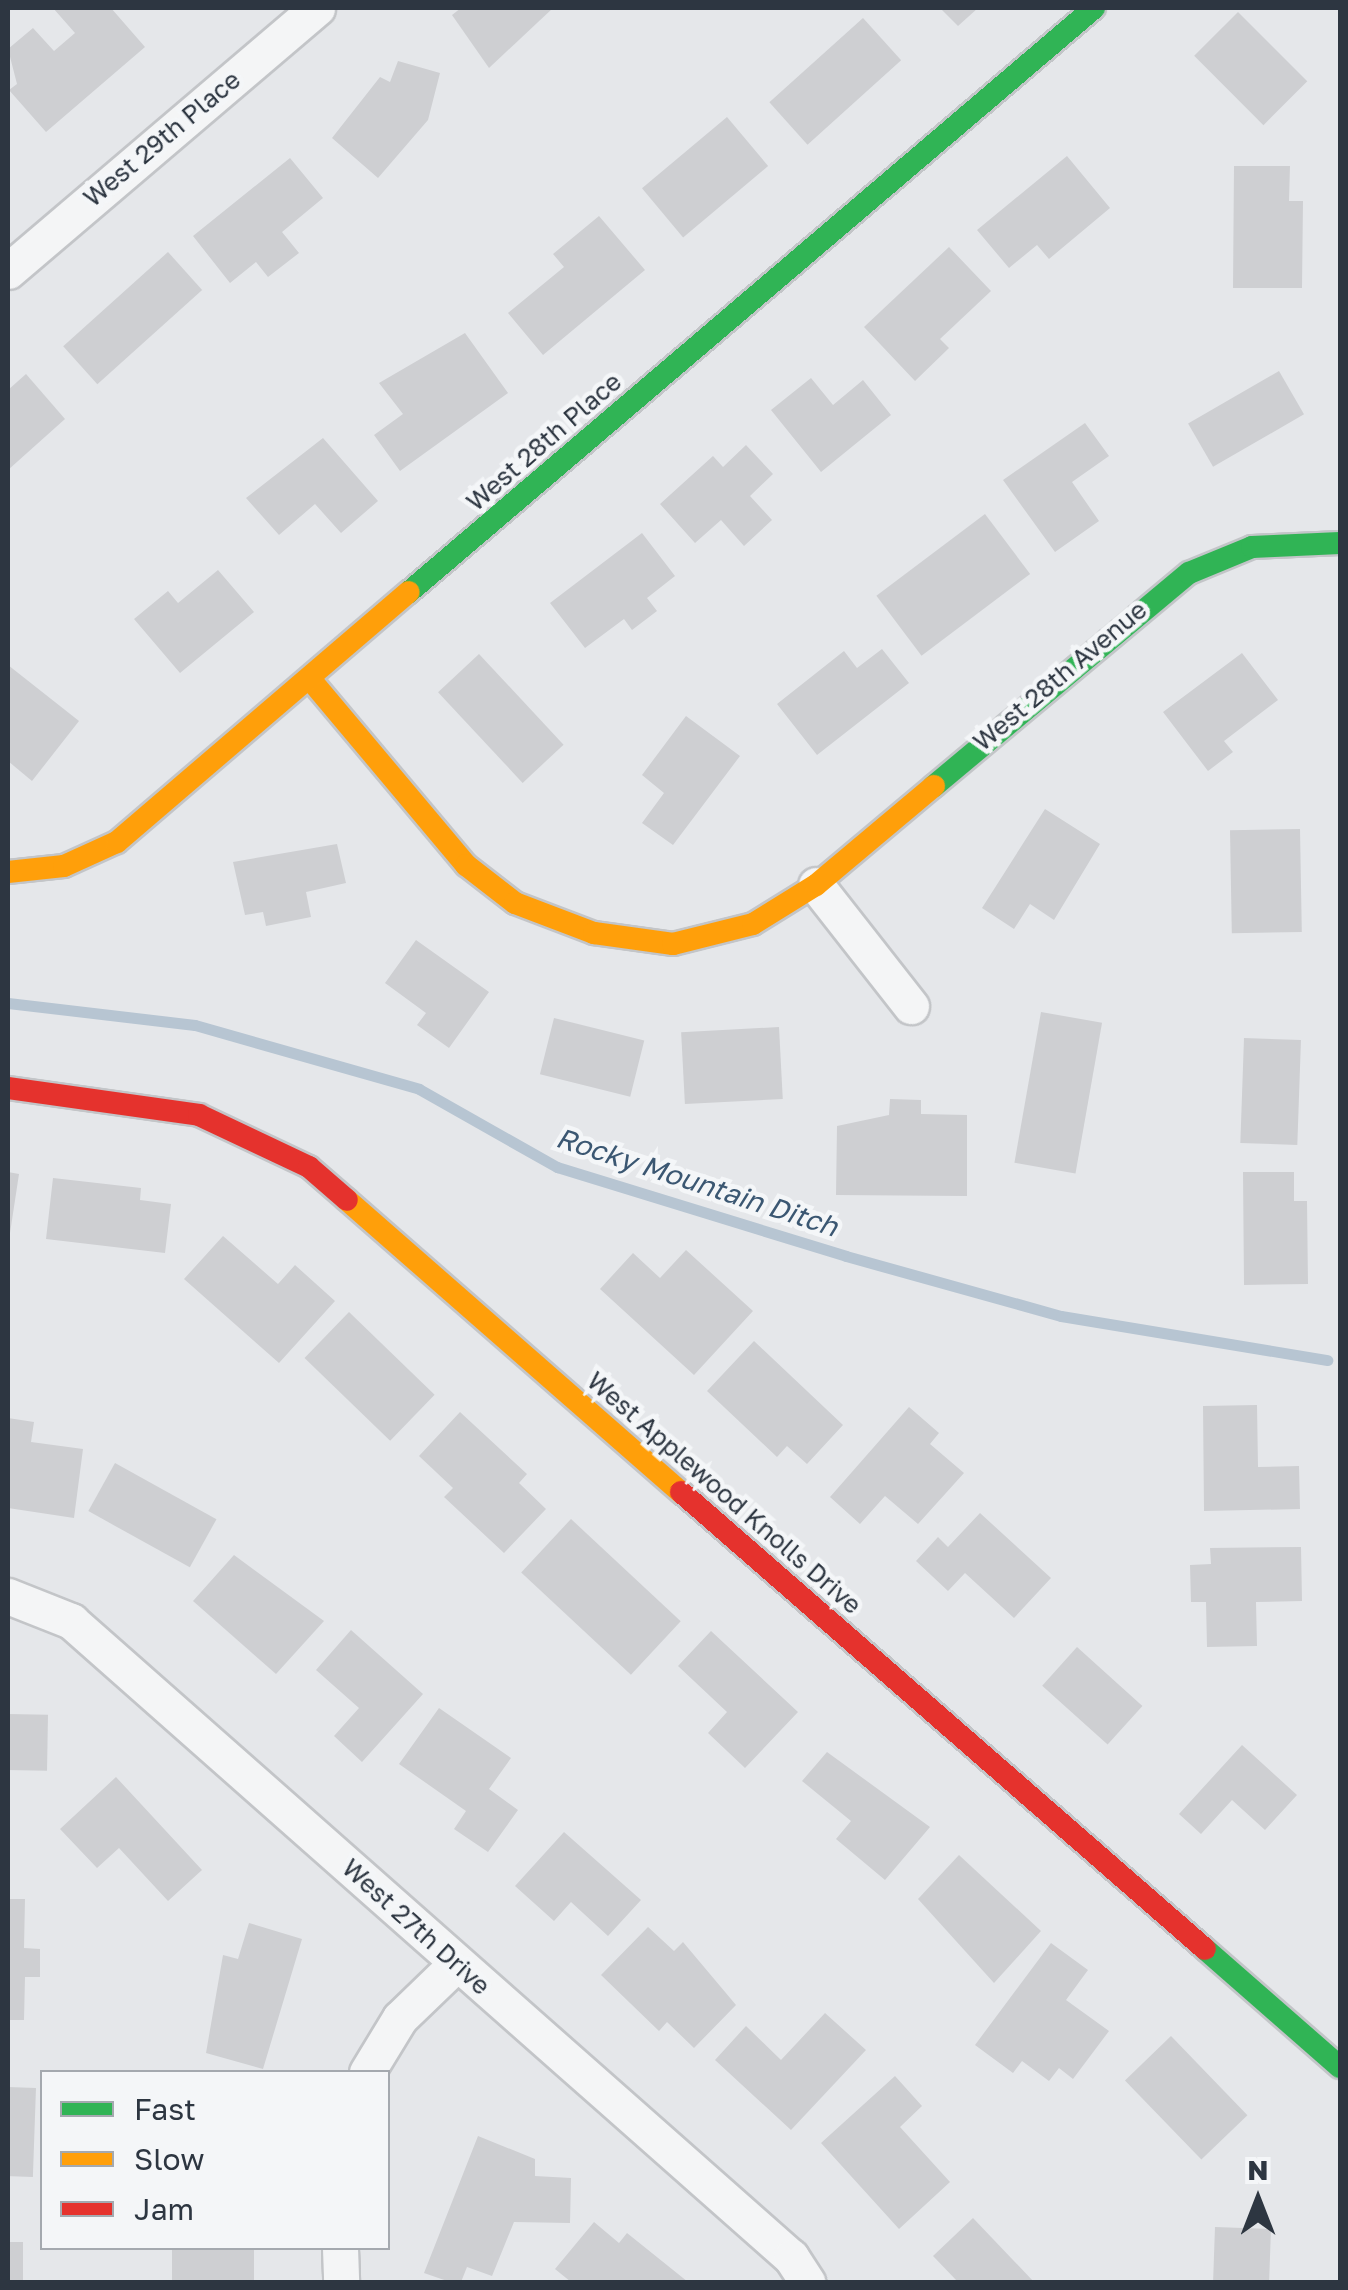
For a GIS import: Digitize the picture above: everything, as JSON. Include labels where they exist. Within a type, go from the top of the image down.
[{"type":"street","name":"West 29th Place","points":[[8,271],[316,8]]},
{"type":"street","name":"West 28th Place","points":[[8,872],[64,866],[117,842],[1094,8]]},
{"type":"street","name":"West 28th Avenue","points":[[310,679],[466,865],[515,902],[594,933],[673,944],[752,924],[816,885],[1190,573],[1252,548],[1340,543]]},
{"type":"street","points":[[816,885],[911,1006]]},
{"type":"street","name":"West Applewood Knolls Drive","points":[[8,1088],[199,1115],[309,1167],[1340,2067]]},
{"type":"street","name":"West 27th Drive","points":[[8,1596],[71,1621],[790,2258],[807,2282]]},
{"type":"street","points":[[368,2070],[400,2018],[456,1964]]},
{"type":"street","points":[[340,2250],[341,2282]]},
{"type":"building","points":[[53,8],[111,8],[145,47],[46,132],[9,90],[17,84],[8,49],[33,28],[54,51],[75,33]]},
{"type":"building","points":[[461,8],[553,8],[489,68],[452,15]]},
{"type":"building","points":[[940,8],[978,8],[958,26]]},
{"type":"building","points":[[1238,12],[1307,81],[1263,125],[1194,56]]},
{"type":"building","points":[[863,18],[901,60],[808,145],[769,102]]},
{"type":"building","points":[[398,61],[440,73],[428,120],[378,178],[332,138],[380,77],[390,82]]},
{"type":"building","points":[[727,117],[768,166],[683,237],[642,188]]},
{"type":"building","points":[[1067,156],[1110,208],[1049,259],[1037,245],[1009,268],[977,230]]},
{"type":"building","points":[[290,158],[323,198],[282,232],[299,253],[268,277],[256,262],[230,283],[193,236]]},
{"type":"building","points":[[1234,166],[1290,166],[1289,201],[1303,201],[1302,288],[1233,288]]},
{"type":"building","points":[[599,216],[645,270],[543,355],[508,313],[564,267],[553,254]]},
{"type":"building","points":[[949,247],[991,291],[940,339],[949,348],[915,381],[864,327]]},
{"type":"building","points":[[168,252],[202,290],[97,384],[63,346]]},
{"type":"building","points":[[465,333],[508,393],[400,471],[374,435],[403,414],[379,383]]},
{"type":"building","points":[[1279,371],[1304,414],[1213,467],[1188,424]]},
{"type":"building","points":[[26,374],[65,419],[8,470],[8,390]]},
{"type":"building","points":[[811,378],[833,405],[863,380],[891,415],[821,472],[771,410]]},
{"type":"building","points":[[1085,423],[1109,456],[1072,482],[1099,521],[1055,552],[1003,480]]},
{"type":"building","points":[[323,438],[378,501],[341,533],[315,504],[279,535],[246,498]]},
{"type":"building","points":[[746,445],[773,474],[750,496],[772,520],[744,546],[721,520],[695,543],[660,504],[713,456],[723,467]]},
{"type":"building","points":[[985,514],[1030,574],[922,656],[876,596]]},
{"type":"building","points":[[642,533],[675,576],[647,598],[657,611],[632,630],[624,619],[585,648],[550,603]]},
{"type":"building","points":[[218,570],[254,612],[180,673],[134,619],[168,591],[178,603]]},
{"type":"building","points":[[882,649],[909,683],[817,755],[777,704],[844,651],[857,668]]},
{"type":"building","points":[[1242,653],[1278,700],[1224,741],[1233,752],[1208,771],[1163,712]]},
{"type":"building","points":[[479,654],[564,745],[523,783],[438,692]]},
{"type":"building","points":[[8,665],[79,721],[32,781],[8,761]]},
{"type":"building","points":[[686,716],[740,756],[673,845],[642,823],[664,793],[642,775]]},
{"type":"building","points":[[1045,809],[1100,844],[1054,920],[1030,904],[1014,929],[982,908]]},
{"type":"building","points":[[1300,829],[1302,932],[1232,933],[1230,830]]},
{"type":"building","points":[[337,844],[346,883],[306,892],[311,917],[266,926],[263,912],[245,915],[233,862]]},
{"type":"building","points":[[416,940],[489,992],[449,1048],[417,1025],[426,1013],[385,983]]},
{"type":"building","points":[[1041,1012],[1102,1023],[1075,1173],[1014,1163]]},
{"type":"building","points":[[554,1018],[644,1040],[630,1097],[540,1074]]},
{"type":"building","points":[[779,1027],[783,1099],[685,1104],[681,1032]]},
{"type":"building","points":[[1244,1038],[1301,1040],[1297,1145],[1240,1143]]},
{"type":"building","points":[[890,1099],[921,1100],[921,1114],[967,1115],[967,1196],[836,1195],[837,1126],[889,1115]]},
{"type":"building","points":[[8,1172],[19,1174],[10,1233],[8,1233]]},
{"type":"building","points":[[1243,1172],[1294,1172],[1294,1201],[1307,1201],[1308,1284],[1244,1285]]},
{"type":"building","points":[[53,1178],[141,1188],[140,1200],[171,1204],[165,1253],[46,1239]]},
{"type":"building","points":[[223,1236],[278,1284],[295,1265],[335,1301],[279,1363],[184,1279]]},
{"type":"building","points":[[686,1250],[753,1311],[694,1375],[600,1289],[633,1253],[660,1278]]},
{"type":"building","points":[[349,1312],[435,1395],[390,1441],[305,1358]]},
{"type":"building","points":[[754,1341],[843,1425],[807,1464],[787,1446],[777,1457],[707,1391]]},
{"type":"building","points":[[1257,1405],[1258,1467],[1299,1466],[1300,1509],[1204,1511],[1203,1406]]},
{"type":"building","points":[[909,1407],[939,1433],[930,1444],[964,1473],[918,1524],[885,1496],[860,1524],[830,1497]]},
{"type":"building","points":[[460,1412],[527,1474],[519,1483],[546,1509],[504,1553],[444,1497],[453,1488],[419,1456]]},
{"type":"building","points":[[8,1418],[34,1422],[31,1442],[83,1449],[74,1518],[8,1508]]},
{"type":"building","points":[[115,1463],[216,1519],[190,1567],[88,1511]]},
{"type":"building","points":[[980,1513],[1051,1578],[1014,1618],[965,1573],[948,1591],[916,1561],[938,1537],[948,1547]]},
{"type":"building","points":[[571,1519],[681,1621],[631,1675],[521,1572]]},
{"type":"building","points":[[1301,1547],[1302,1601],[1256,1602],[1257,1646],[1207,1647],[1206,1602],[1191,1602],[1190,1565],[1211,1564],[1210,1548]]},
{"type":"building","points":[[234,1555],[324,1621],[276,1674],[193,1601]]},
{"type":"building","points":[[351,1630],[423,1694],[362,1762],[334,1736],[359,1708],[316,1670]]},
{"type":"building","points":[[711,1631],[798,1712],[745,1768],[708,1733],[727,1712],[678,1666]]},
{"type":"building","points":[[1077,1647],[1142,1706],[1108,1745],[1042,1686]]},
{"type":"building","points":[[439,1708],[511,1758],[489,1789],[518,1810],[488,1852],[454,1829],[466,1811],[399,1764]]},
{"type":"building","points":[[8,1714],[48,1715],[47,1771],[8,1770]]},
{"type":"building","points":[[1242,1745],[1297,1795],[1265,1830],[1232,1800],[1201,1834],[1179,1814]]},
{"type":"building","points":[[827,1752],[930,1827],[885,1880],[836,1839],[851,1821],[802,1781]]},
{"type":"building","points":[[116,1777],[202,1870],[168,1901],[119,1848],[97,1868],[60,1829]]},
{"type":"building","points":[[564,1832],[641,1900],[608,1936],[571,1902],[554,1921],[515,1886]]},
{"type":"building","points":[[959,1855],[1041,1931],[994,1983],[918,1899]]},
{"type":"building","points":[[8,1899],[25,1899],[24,1948],[40,1949],[40,1977],[25,1977],[24,2020],[8,2020]]},
{"type":"building","points":[[249,1923],[302,1939],[263,2069],[206,2053],[223,1955],[238,1959]]},
{"type":"building","points":[[648,1927],[674,1951],[683,1942],[736,2005],[694,2048],[667,2022],[659,2031],[601,1975]]},
{"type":"building","points":[[1051,1943],[1088,1970],[1066,2000],[1109,2031],[1073,2079],[1059,2068],[1049,2081],[1022,2061],[1013,2073],[975,2045]]},
{"type":"building","points":[[825,2013],[866,2050],[791,2130],[715,2060],[746,2026],[781,2060]]},
{"type":"building","points":[[1171,2036],[1247,2115],[1201,2160],[1125,2080]]},
{"type":"building","points":[[895,2076],[922,2106],[900,2127],[950,2182],[899,2229],[821,2143]]},
{"type":"building","points":[[8,2087],[36,2088],[33,2177],[8,2176]]},
{"type":"building","points":[[478,2136],[535,2159],[535,2176],[571,2178],[570,2223],[514,2222],[492,2276],[467,2267],[461,2282],[450,2282],[424,2273]]},
{"type":"building","points":[[973,2218],[1034,2282],[958,2282],[933,2256]]},
{"type":"building","points":[[594,2222],[619,2243],[627,2233],[688,2282],[571,2282],[555,2269]]},
{"type":"building","points":[[1215,2227],[1271,2229],[1269,2282],[1213,2282]]},
{"type":"building","points":[[8,2242],[23,2242],[23,2282],[8,2282]]},
{"type":"building","points":[[172,2250],[254,2250],[254,2282],[172,2282]]},
{"type":"waterway","name":"Rocky Mountain Ditch","points":[[8,1003],[195,1025],[419,1089],[557,1167],[846,1256],[1061,1316],[1327,1360]]},
{"type":"traffic: fast","points":[[409,592],[1094,8]]},
{"type":"traffic: fast","points":[[934,786],[1189,573],[1252,547],[1340,543]]},
{"type":"traffic: fast","points":[[1205,1949],[1340,2067]]},
{"type":"traffic: slow","points":[[8,872],[64,866],[117,842],[409,592]]},
{"type":"traffic: slow","points":[[310,679],[466,865],[515,903],[594,933],[673,944],[753,924],[816,885],[934,786]]},
{"type":"traffic: slow","points":[[347,1200],[681,1492]]},
{"type":"traffic: jam","points":[[8,1088],[199,1115],[309,1167],[347,1200]]},
{"type":"traffic: jam","points":[[681,1492],[1205,1949]]}]
